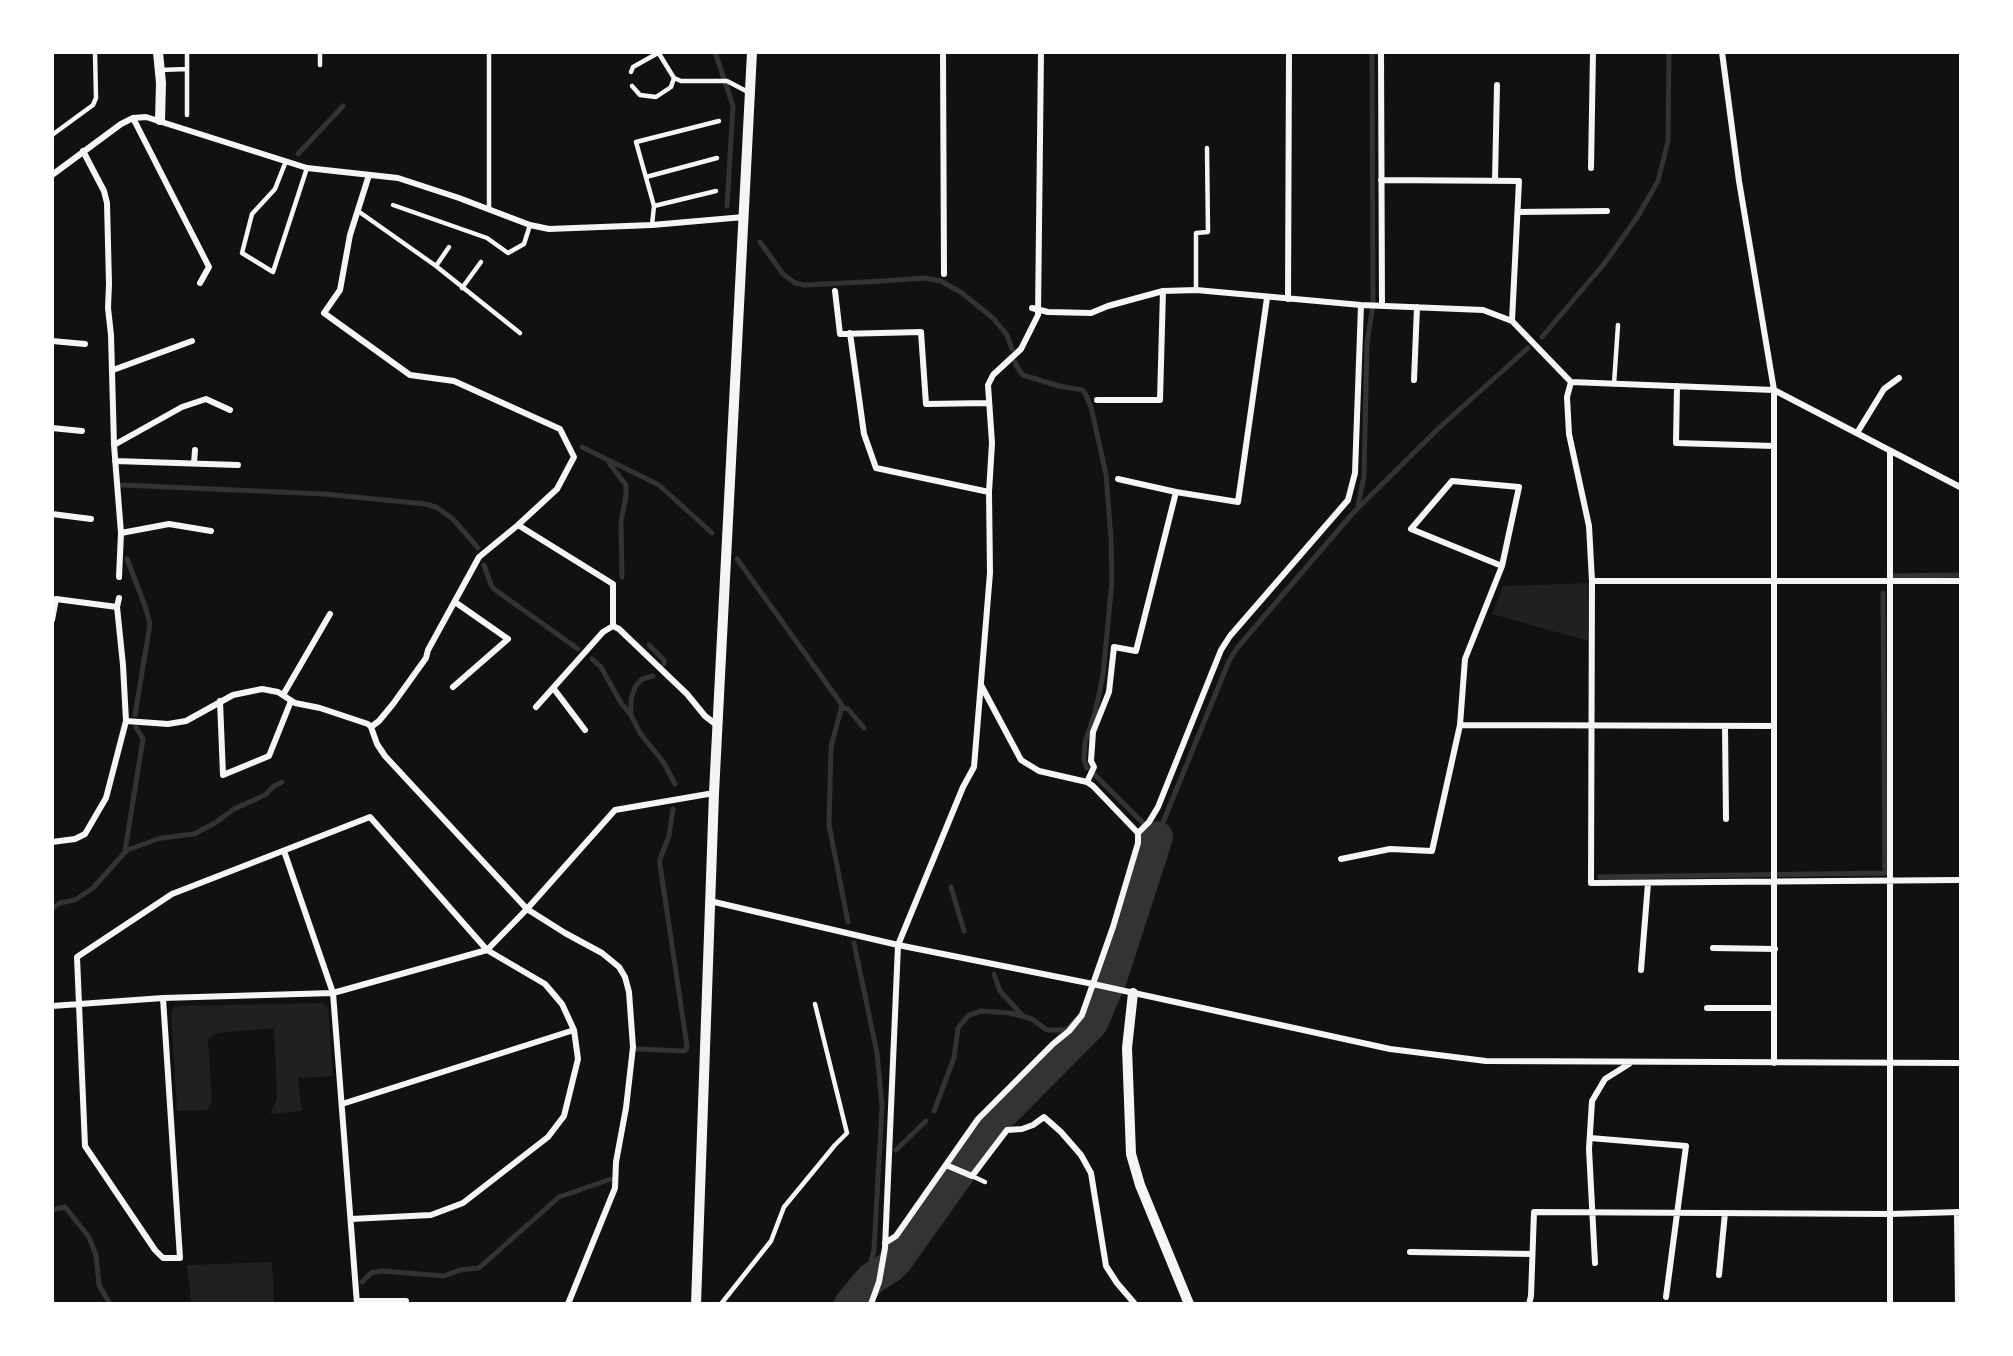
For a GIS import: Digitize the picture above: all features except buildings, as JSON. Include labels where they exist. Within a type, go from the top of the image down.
[{"type":"street","points":[[158,52],[160,120]]},
{"type":"street","points":[[696,1304],[714,793],[752,52]]},
{"type":"street","points":[[944,52],[944,274]]},
{"type":"street","points":[[871,1304],[879,1282],[885,1243],[897,945],[946,827],[974,767],[990,573],[989,492],[992,443],[987,392],[989,381],[1024,345],[1036,320],[1041,52]]},
{"type":"street","points":[[1288,299],[1289,52]]},
{"type":"street","points":[[1381,52],[1382,306]]},
{"type":"street","points":[[1591,168],[1593,52]]},
{"type":"street","points":[[1722,52],[1739,181],[1774,390],[1774,1063]]},
{"type":"street","points":[[1495,181],[1497,86]]},
{"type":"street","points":[[52,174],[122,124],[133,118],[146,117],[307,168],[387,176],[416,183],[530,225],[549,229],[652,225],[744,217]]},
{"type":"street","points":[[133,118],[209,267],[200,283]]},
{"type":"street","points":[[83,152],[106,195],[114,445],[121,533],[119,577]]},
{"type":"street","points":[[369,175],[350,235],[340,290],[324,313],[410,375],[454,381],[560,429],[574,457],[557,489],[479,557],[428,650],[426,658],[393,704],[371,727]]},
{"type":"street","points":[[1382,180],[1519,181],[1512,321]]},
{"type":"street","points":[[1518,212],[1607,212]]},
{"type":"street","points":[[1035,309],[1091,313],[1163,291],[1196,290],[1361,305],[1483,310],[1512,321],[1571,382],[1774,390],[1960,487]]},
{"type":"street","points":[[835,291],[840,334],[921,332],[926,404],[988,403]]},
{"type":"street","points":[[1097,400],[1160,400],[1163,291]]},
{"type":"street","points":[[1118,479],[1176,492],[1238,502],[1267,298]]},
{"type":"street","points":[[885,1243],[896,1236],[948,1166],[978,1119],[1069,1031],[1082,1015],[1096,985],[1143,827],[1158,807],[1221,650],[1230,636],[1347,500],[1355,473],[1361,305]]},
{"type":"street","points":[[1414,380],[1417,307]]},
{"type":"street","points":[[850,333],[864,434],[876,468],[989,492]]},
{"type":"street","points":[[112,370],[192,340]]},
{"type":"street","points":[[52,341],[85,344]]},
{"type":"street","points":[[1857,433],[1884,389],[1899,378]]},
{"type":"street","points":[[1571,382],[1567,398],[1569,434],[1589,526],[1592,581],[1591,883],[1960,880]]},
{"type":"street","points":[[1677,386],[1676,443],[1774,446]]},
{"type":"street","points":[[114,445],[182,407],[206,399],[230,410]]},
{"type":"street","points":[[52,428],[82,430]]},
{"type":"street","points":[[194,463],[195,450]]},
{"type":"street","points":[[1890,451],[1890,1304]]},
{"type":"street","points":[[115,461],[238,465]]},
{"type":"street","points":[[1341,859],[1390,849],[1432,851],[1460,725],[1465,659],[1502,566],[1519,487],[1452,481],[1411,529],[1502,566]]},
{"type":"street","points":[[1087,782],[1094,767],[1091,761],[1093,732],[1109,692],[1114,647],[1136,651],[1176,492]]},
{"type":"street","points":[[52,514],[91,519]]},
{"type":"street","points":[[121,533],[169,524],[211,531]]},
{"type":"street","points":[[518,525],[613,584],[613,626]]},
{"type":"street","points":[[1592,581],[1960,581]]},
{"type":"street","points":[[52,842],[75,839],[85,834],[106,798],[126,721],[117,607],[119,598]]},
{"type":"street","points":[[52,620],[56,599],[117,607]]},
{"type":"street","points":[[453,687],[508,639],[455,602]]},
{"type":"street","points":[[283,695],[330,614]]},
{"type":"street","points":[[613,626],[619,629],[687,694],[705,716],[718,726]]},
{"type":"street","points":[[536,707],[603,632],[613,626]]},
{"type":"street","points":[[981,684],[1021,760],[1039,771],[1087,782],[1143,827]]},
{"type":"street","points":[[126,721],[168,724],[186,721],[233,695],[262,689],[371,727]]},
{"type":"street","points":[[554,689],[585,730]]},
{"type":"street","points":[[220,701],[224,775],[269,756],[291,701]]},
{"type":"street","points":[[1460,725],[1774,726]]},
{"type":"street","points":[[1725,726],[1726,819]]},
{"type":"street","points":[[371,727],[377,744],[385,756],[527,909],[602,953],[616,964],[627,984],[633,1022],[633,1054],[616,1162],[615,1188],[568,1304]]},
{"type":"street","points":[[52,1006],[164,999],[333,993],[487,950],[527,909],[615,810],[714,793]]},
{"type":"street","points":[[164,999],[180,1258],[163,1258],[155,1250],[85,1146],[77,957],[172,894],[370,817],[487,950],[545,984],[562,1004],[573,1030],[579,1059],[564,1116],[548,1137],[463,1203],[431,1215],[351,1219]]},
{"type":"street","points":[[284,851],[333,993],[357,1302],[406,1301],[406,1304]]},
{"type":"street","points":[[1641,970],[1648,882]]},
{"type":"street","points":[[710,902],[897,945],[1096,985],[1390,1049],[1486,1061],[1960,1063]]},
{"type":"street","points":[[1713,948],[1774,949]]},
{"type":"street","points":[[1128,992],[1127,1048],[1131,1154],[1140,1185],[1189,1304]]},
{"type":"street","points":[[1707,1008],[1774,1008]]},
{"type":"street","points":[[342,1104],[573,1030]]},
{"type":"street","points":[[1594,1263],[1590,1138],[1592,1101],[1605,1079],[1630,1063]]},
{"type":"street","points":[[948,1166],[970,1175],[1007,1130],[1033,1125],[1044,1117],[1081,1155],[1091,1173],[1106,1266],[1135,1304]]},
{"type":"street","points":[[1590,1138],[1686,1146],[1666,1297]]},
{"type":"street","points":[[1529,1304],[1534,1212],[1890,1214],[1959,1212],[1958,1304]]},
{"type":"street","points":[[1719,1275],[1725,1213]]},
{"type":"street","points":[[1410,1251],[1532,1254]]},
{"type":"lane","points":[[52,135],[93,105],[96,98],[95,52]]},
{"type":"lane","points":[[187,52],[187,115]]},
{"type":"lane","points":[[320,52],[320,65]]},
{"type":"lane","points":[[489,52],[489,209]]},
{"type":"lane","points":[[631,72],[633,67],[658,53],[674,78],[681,81],[727,81],[751,93]]},
{"type":"lane","points":[[160,70],[187,69]]},
{"type":"lane","points":[[632,86],[640,95],[656,97],[671,87],[674,78]]},
{"type":"lane","points":[[652,225],[654,206],[636,142],[719,121]]},
{"type":"lane","points":[[1196,290],[1196,233],[1208,232],[1207,148]]},
{"type":"lane","points":[[646,177],[717,158]]},
{"type":"lane","points":[[286,161],[275,189],[252,214],[242,253],[273,272],[307,168]]},
{"type":"lane","points":[[654,206],[716,191]]},
{"type":"lane","points":[[393,205],[487,238],[508,253],[524,244],[530,225]]},
{"type":"lane","points":[[358,211],[436,266],[520,333]]},
{"type":"lane","points":[[436,266],[449,247]]},
{"type":"lane","points":[[462,288],[481,262]]},
{"type":"lane","points":[[1614,384],[1618,325]]},
{"type":"lane","points":[[721,1304],[771,1241],[784,1207],[847,1132],[815,1004]]},
{"type":"lane","points":[[970,1175],[985,1182]]},
{"type":"shaded area","points":[[1589,583],[1588,641],[1492,614],[1503,586]]},
{"type":"shaded area","points":[[322,1003],[328,1007],[333,1076],[298,1078],[302,1111],[270,1114],[277,1100],[274,1028],[218,1033],[208,1039],[212,1101],[207,1110],[177,1111],[171,1012],[175,1006]]},
{"type":"shaded area","points":[[272,1262],[274,1303],[191,1303],[187,1265]]},
{"type":"waterway","points":[[715,52],[733,106],[727,206]]},
{"type":"waterway","points":[[1358,506],[1364,476],[1367,343],[1373,305],[1372,52]]},
{"type":"waterway","points":[[1542,337],[1604,264],[1638,216],[1658,181],[1668,141],[1669,52]]},
{"type":"waterway","points":[[298,154],[343,106]]},
{"type":"waterway","points":[[760,242],[783,274],[795,283],[805,285],[924,278],[941,281],[962,293],[994,319],[1007,335],[1012,349]]},
{"type":"waterway","points":[[1095,775],[1157,837],[1229,661],[1237,648],[1353,513],[1439,428],[1528,348]]},
{"type":"waterway","points":[[1015,362],[1023,375],[1082,390],[1085,393],[1091,407],[1106,474],[1112,581],[1103,675],[1095,713],[1085,742],[1084,760],[1087,768]]},
{"type":"waterway","points":[[582,447],[659,485],[712,533]]},
{"type":"waterway","points":[[609,463],[626,485],[621,522],[622,577]]},
{"type":"waterway","points":[[122,485],[324,494],[425,504],[436,507],[453,519],[478,548]]},
{"type":"waterway","points":[[127,559],[150,624],[135,715]]},
{"type":"waterway","points":[[737,559],[842,705],[831,747],[829,825],[848,922]]},
{"type":"waterway","points":[[484,565],[494,589],[578,649]]},
{"type":"waterway","points":[[1889,576],[1960,575]]},
{"type":"waterway","points":[[1600,877],[1885,873],[1883,593]]},
{"type":"waterway","points":[[649,645],[664,660],[664,664]]},
{"type":"waterway","points":[[592,659],[601,667],[621,703],[631,715],[640,733],[664,763],[675,784]]},
{"type":"waterway","points":[[631,715],[631,699],[635,687],[642,679],[653,676]]},
{"type":"waterway","points":[[842,708],[848,709],[864,728]]},
{"type":"waterway","points":[[125,851],[143,739],[136,727]]},
{"type":"waterway","points":[[52,909],[60,903],[75,900],[93,888],[127,850],[161,838],[194,834],[215,823],[234,809],[265,795],[282,782]]},
{"type":"waterway","points":[[637,1049],[684,1051],[687,1046],[660,865],[669,836],[673,809]]},
{"type":"waterway","points":[[850,1304],[871,1279],[897,1260],[998,1118],[1092,1023],[1111,979],[1157,837]]},
{"type":"waterway","points":[[951,887],[964,931]]},
{"type":"waterway","points":[[854,943],[877,1053],[882,1106],[874,1250],[865,1284]]},
{"type":"waterway","points":[[994,974],[1000,991],[1022,1015]]},
{"type":"waterway","points":[[934,1111],[954,1058],[958,1028],[969,1015],[982,1011],[1010,1013],[1032,1019],[1047,1030],[1065,1030]]},
{"type":"waterway","points":[[1075,1030],[1087,1029]]},
{"type":"waterway","points":[[896,1150],[926,1121]]},
{"type":"waterway","points":[[362,1282],[371,1273],[382,1271],[444,1276],[460,1270],[479,1268],[559,1197],[611,1179]]},
{"type":"waterway","points":[[52,1210],[65,1207],[89,1237],[96,1255],[99,1285],[110,1304]]}]
